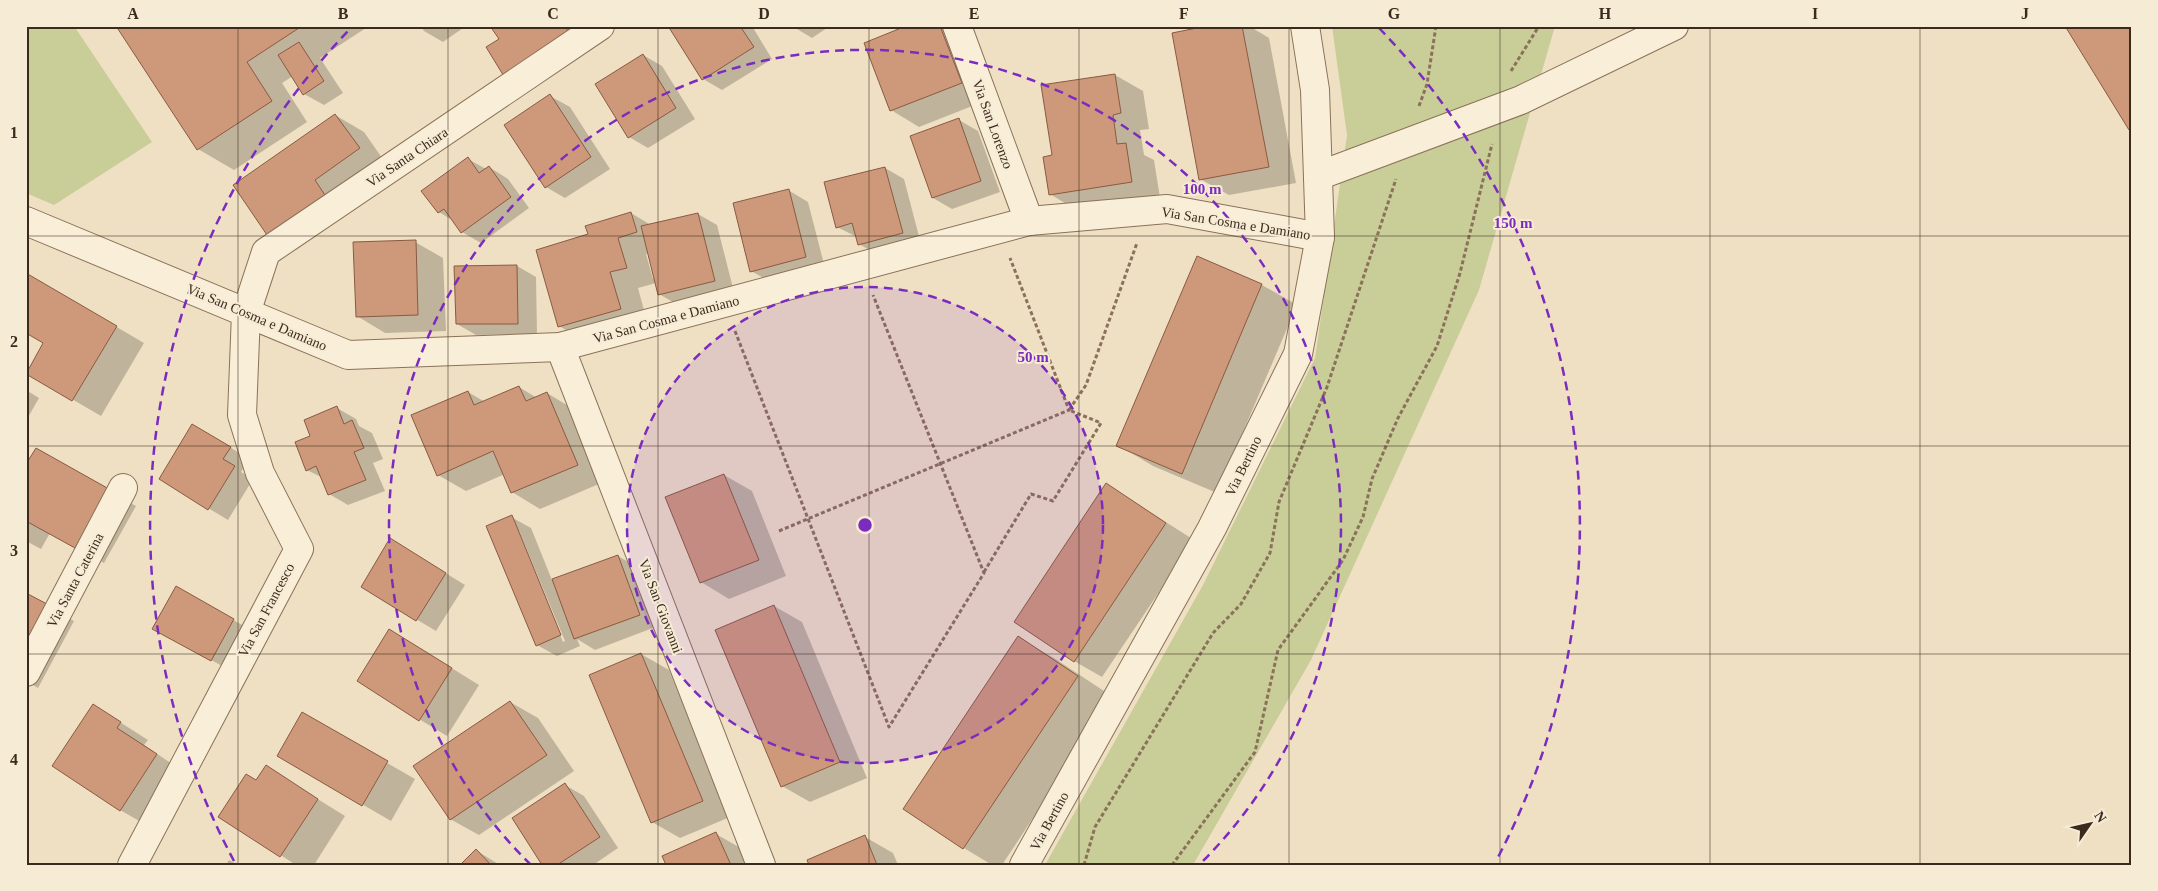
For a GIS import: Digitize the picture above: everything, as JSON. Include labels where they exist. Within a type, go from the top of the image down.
[{"type":"street","name":"Via Santa Chiara","points":[[246,312],[266,252],[600,26]]},
{"type":"street","name":"Via San Lorenzo","points":[[957,26],[1029,221]]},
{"type":"street","name":"Via Bertino","points":[[1024,865],[1212,528],[1298,354],[1320,237],[1315,90],[1305,26]]},
{"type":"street","points":[[1318,176],[1521,100],[1674,26]]},
{"type":"street","name":"Via San Cosma e Damiano","points":[[26,221],[348,355],[560,347],[1029,221],[1167,209],[1320,237]]},
{"type":"street","name":"Via San Francesco","points":[[132,865],[299,549],[260,473],[242,415],[246,312]]},
{"type":"street","name":"Via San Giovanni","points":[[560,347],[762,865]]},
{"type":"street","name":"Via Santa Caterina","points":[[26,672],[123,488]]},
{"type":"path","points":[[1172,865],[1255,752],[1278,650],[1343,560],[1362,517],[1372,479],[1398,418],[1437,346],[1460,273],[1508,75],[1539,26]]},
{"type":"path","points":[[779,531],[1070,410],[1086,385],[1148,211]]},
{"type":"path","points":[[724,303],[889,727],[1031,494],[1053,501],[1100,422],[1070,410],[999,229]]},
{"type":"path","points":[[862,266],[984,573]]},
{"type":"green space","points":[[26,26],[74,26],[152,142],[54,205],[26,193]]},
{"type":"green space","points":[[1332,26],[1555,26],[1479,290],[1311,660],[1193,865],[1045,865],[1203,585],[1315,358],[1347,135]]},
{"type":"building","points":[[116,26],[302,26],[247,62],[272,101],[197,150]]},
{"type":"building","points":[[490,26],[565,26],[571,37],[505,78],[486,47],[499,39]]},
{"type":"building","points":[[668,26],[740,26],[754,47],[702,80]]},
{"type":"building","points":[[906,26],[940,26],[962,83],[890,111],[864,43]]},
{"type":"building","points":[[1207,26],[1242,26],[1269,167],[1199,180],[1172,33]]},
{"type":"building","points":[[2065,26],[2132,26],[2132,128],[2129,130]]},
{"type":"building","points":[[299,42],[324,81],[303,95],[278,55]]},
{"type":"building","points":[[643,54],[676,108],[628,138],[595,84]]},
{"type":"building","points":[[1115,74],[1121,113],[1113,115],[1117,144],[1126,143],[1132,182],[1049,195],[1043,157],[1052,155],[1041,85]]},
{"type":"building","points":[[550,94],[591,157],[545,188],[504,125]]},
{"type":"building","points":[[335,114],[360,148],[315,180],[325,195],[267,235],[233,185]]},
{"type":"building","points":[[959,118],[981,181],[932,198],[910,136]]},
{"type":"building","points":[[468,157],[479,173],[489,166],[511,197],[461,233],[444,209],[438,213],[421,191]]},
{"type":"building","points":[[885,167],[903,233],[858,245],[852,223],[836,228],[824,182]]},
{"type":"building","points":[[789,189],[806,257],[750,272],[733,203]]},
{"type":"building","points":[[631,212],[637,232],[618,238],[627,268],[610,272],[621,309],[558,327],[536,250],[588,234],[585,226]]},
{"type":"building","points":[[698,213],[715,281],[658,295],[641,226]]},
{"type":"building","points":[[416,240],[418,315],[356,317],[353,242]]},
{"type":"building","points":[[1197,256],[1262,284],[1182,474],[1116,446]]},
{"type":"building","points":[[517,265],[518,324],[456,324],[454,266]]},
{"type":"building","points":[[26,273],[117,326],[72,401],[26,374],[43,343],[26,333]]},
{"type":"building","points":[[519,386],[526,401],[547,392],[578,465],[511,493],[493,451],[437,476],[411,415],[468,391],[474,405]]},
{"type":"building","points":[[337,406],[344,424],[352,420],[364,448],[354,452],[366,480],[328,495],[316,466],[306,471],[295,442],[310,436],[304,420]]},
{"type":"building","points":[[192,424],[231,447],[223,459],[235,466],[208,510],[159,479]]},
{"type":"building","points":[[36,448],[109,489],[75,548],[26,521],[26,464]]},
{"type":"building","points":[[724,474],[759,560],[700,583],[665,497]]},
{"type":"building","points":[[1106,483],[1166,523],[1074,662],[1014,622]]},
{"type":"building","points":[[512,515],[561,635],[536,646],[486,526]]},
{"type":"building","points":[[390,538],[446,573],[416,621],[361,587]]},
{"type":"building","points":[[618,555],[640,615],[574,639],[552,579]]},
{"type":"building","points":[[176,586],[234,619],[211,661],[152,629]]},
{"type":"building","points":[[26,593],[47,604],[26,641]]},
{"type":"building","points":[[774,605],[840,762],[781,787],[715,630]]},
{"type":"building","points":[[389,629],[452,668],[419,721],[357,681]]},
{"type":"building","points":[[1018,636],[1078,676],[963,849],[903,809]]},
{"type":"building","points":[[641,653],[703,801],[651,823],[589,675]]},
{"type":"building","points":[[510,701],[547,755],[450,820],[413,766]]},
{"type":"building","points":[[93,704],[121,722],[117,728],[157,754],[120,811],[52,766]]},
{"type":"building","points":[[302,712],[388,761],[362,806],[277,756]]},
{"type":"building","points":[[266,765],[318,799],[280,857],[218,817],[246,774],[256,780]]},
{"type":"building","points":[[565,783],[600,837],[557,865],[542,865],[512,818]]},
{"type":"building","points":[[716,832],[731,865],[666,865],[662,856]]},
{"type":"building","points":[[865,835],[877,865],[809,865],[807,860]]},
{"type":"building","points":[[476,849],[491,865],[460,865]]}]
